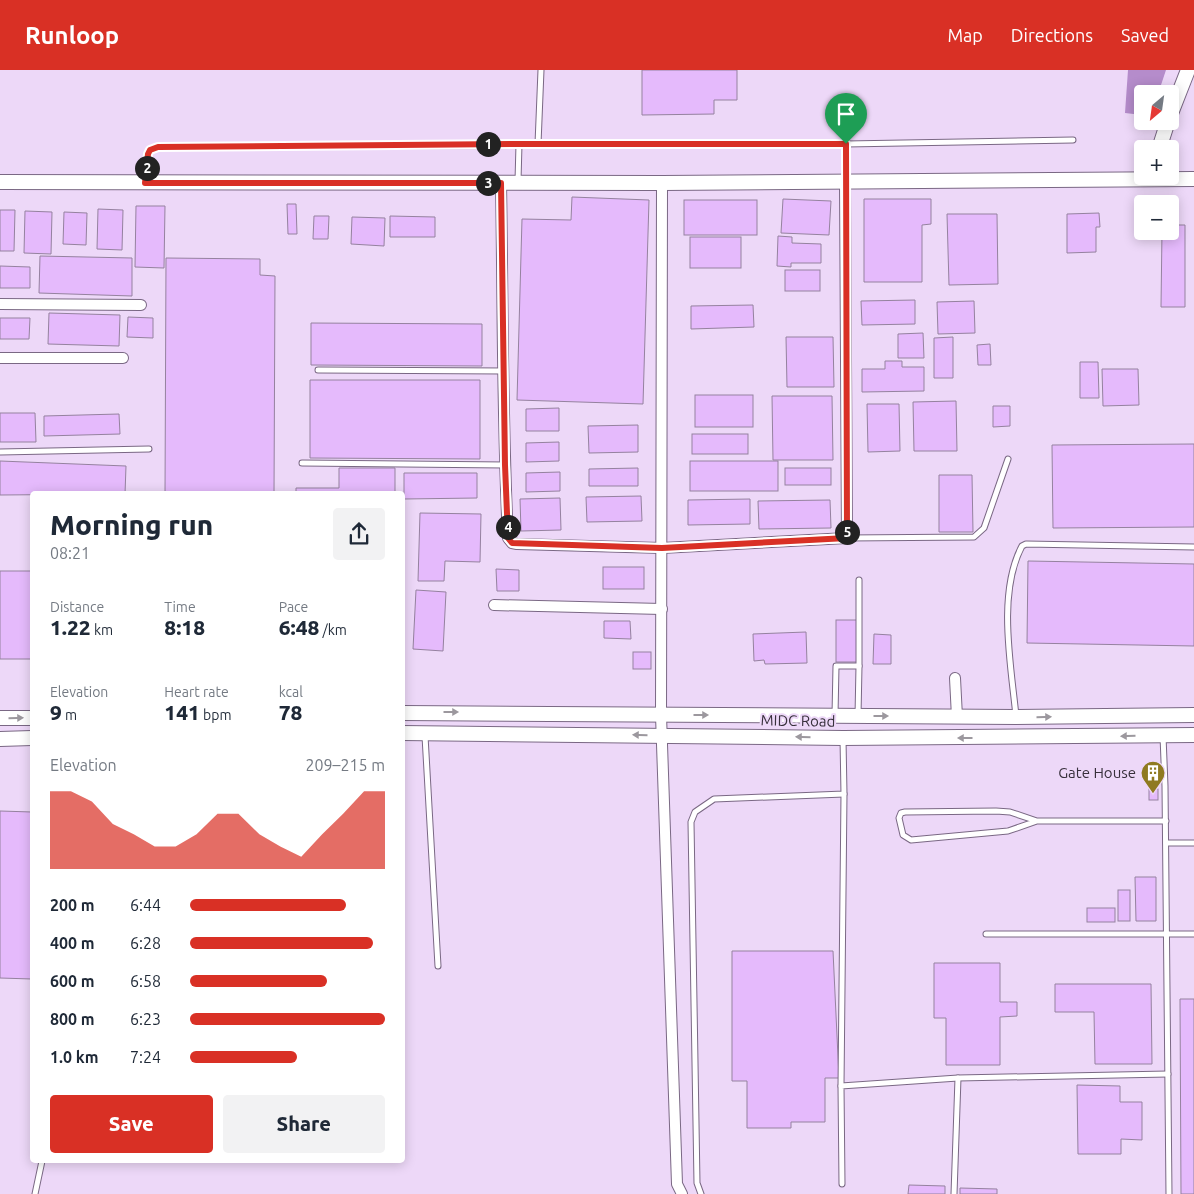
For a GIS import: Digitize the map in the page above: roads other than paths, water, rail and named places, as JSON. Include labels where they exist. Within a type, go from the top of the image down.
[{"type":"main road","points":[[1179,93],[1188,70]]},
{"type":"main road","points":[[0,182],[662,183],[1134,178]]},
{"type":"main road","points":[[1179,179],[1194,179]]},
{"type":"main road","name":"MIDC Road","points":[[405,713],[957,717],[1194,715]]},
{"type":"main road","points":[[0,718],[30,718]]},
{"type":"main road","name":"MIDC Road","points":[[405,733],[843,738],[1194,735]]},
{"type":"main road","points":[[0,738],[30,738]]},
{"type":"street","points":[[501,183],[505,465],[508,538],[512,543],[662,548],[847,538],[845,182]]},
{"type":"street","points":[[662,183],[661,715],[677,1184],[682,1194]]},
{"type":"street","points":[[0,304],[142,305]]},
{"type":"street","points":[[0,358],[123,358]]},
{"type":"street","points":[[494,605],[662,610]]},
{"type":"street","points":[[955,678],[957,717]]},
{"type":"lane","points":[[538,144],[541,70]]},
{"type":"lane","points":[[145,183],[148,154],[150,150],[158,147],[846,144],[1073,140]]},
{"type":"lane","points":[[518,182],[519,144]]},
{"type":"lane","points":[[845,182],[846,144]]},
{"type":"lane","points":[[318,370],[505,371]]},
{"type":"lane","points":[[0,452],[149,449]]},
{"type":"lane","points":[[847,538],[974,537],[984,528],[1008,459]]},
{"type":"lane","points":[[302,463],[505,465]]},
{"type":"lane","points":[[1016,717],[1008,610],[1010,584],[1022,546],[1026,544],[1194,547]]},
{"type":"lane","points":[[858,716],[860,580]]},
{"type":"lane","points":[[835,716],[836,666],[858,666]]},
{"type":"lane","points":[[425,733],[438,966]]},
{"type":"lane","points":[[1163,735],[1166,820],[1169,1194]]},
{"type":"lane","points":[[842,1184],[843,738]]},
{"type":"lane","points":[[701,1194],[697,1183],[691,822],[694,812],[714,798],[844,794]]},
{"type":"lane","points":[[1037,821],[1010,812],[996,811],[905,812],[901,813],[899,818],[903,835],[911,840],[1008,831],[1037,821],[1166,820]]},
{"type":"lane","points":[[1166,843],[1194,843]]},
{"type":"lane","points":[[986,934],[1194,934]]},
{"type":"lane","points":[[841,1086],[958,1078],[1168,1074]]},
{"type":"lane","points":[[954,1194],[958,1078]]},
{"type":"lane","points":[[35,1194],[42,1163]]},
{"type":"place","name":"Gate House","points":[[1153,794]]}]
